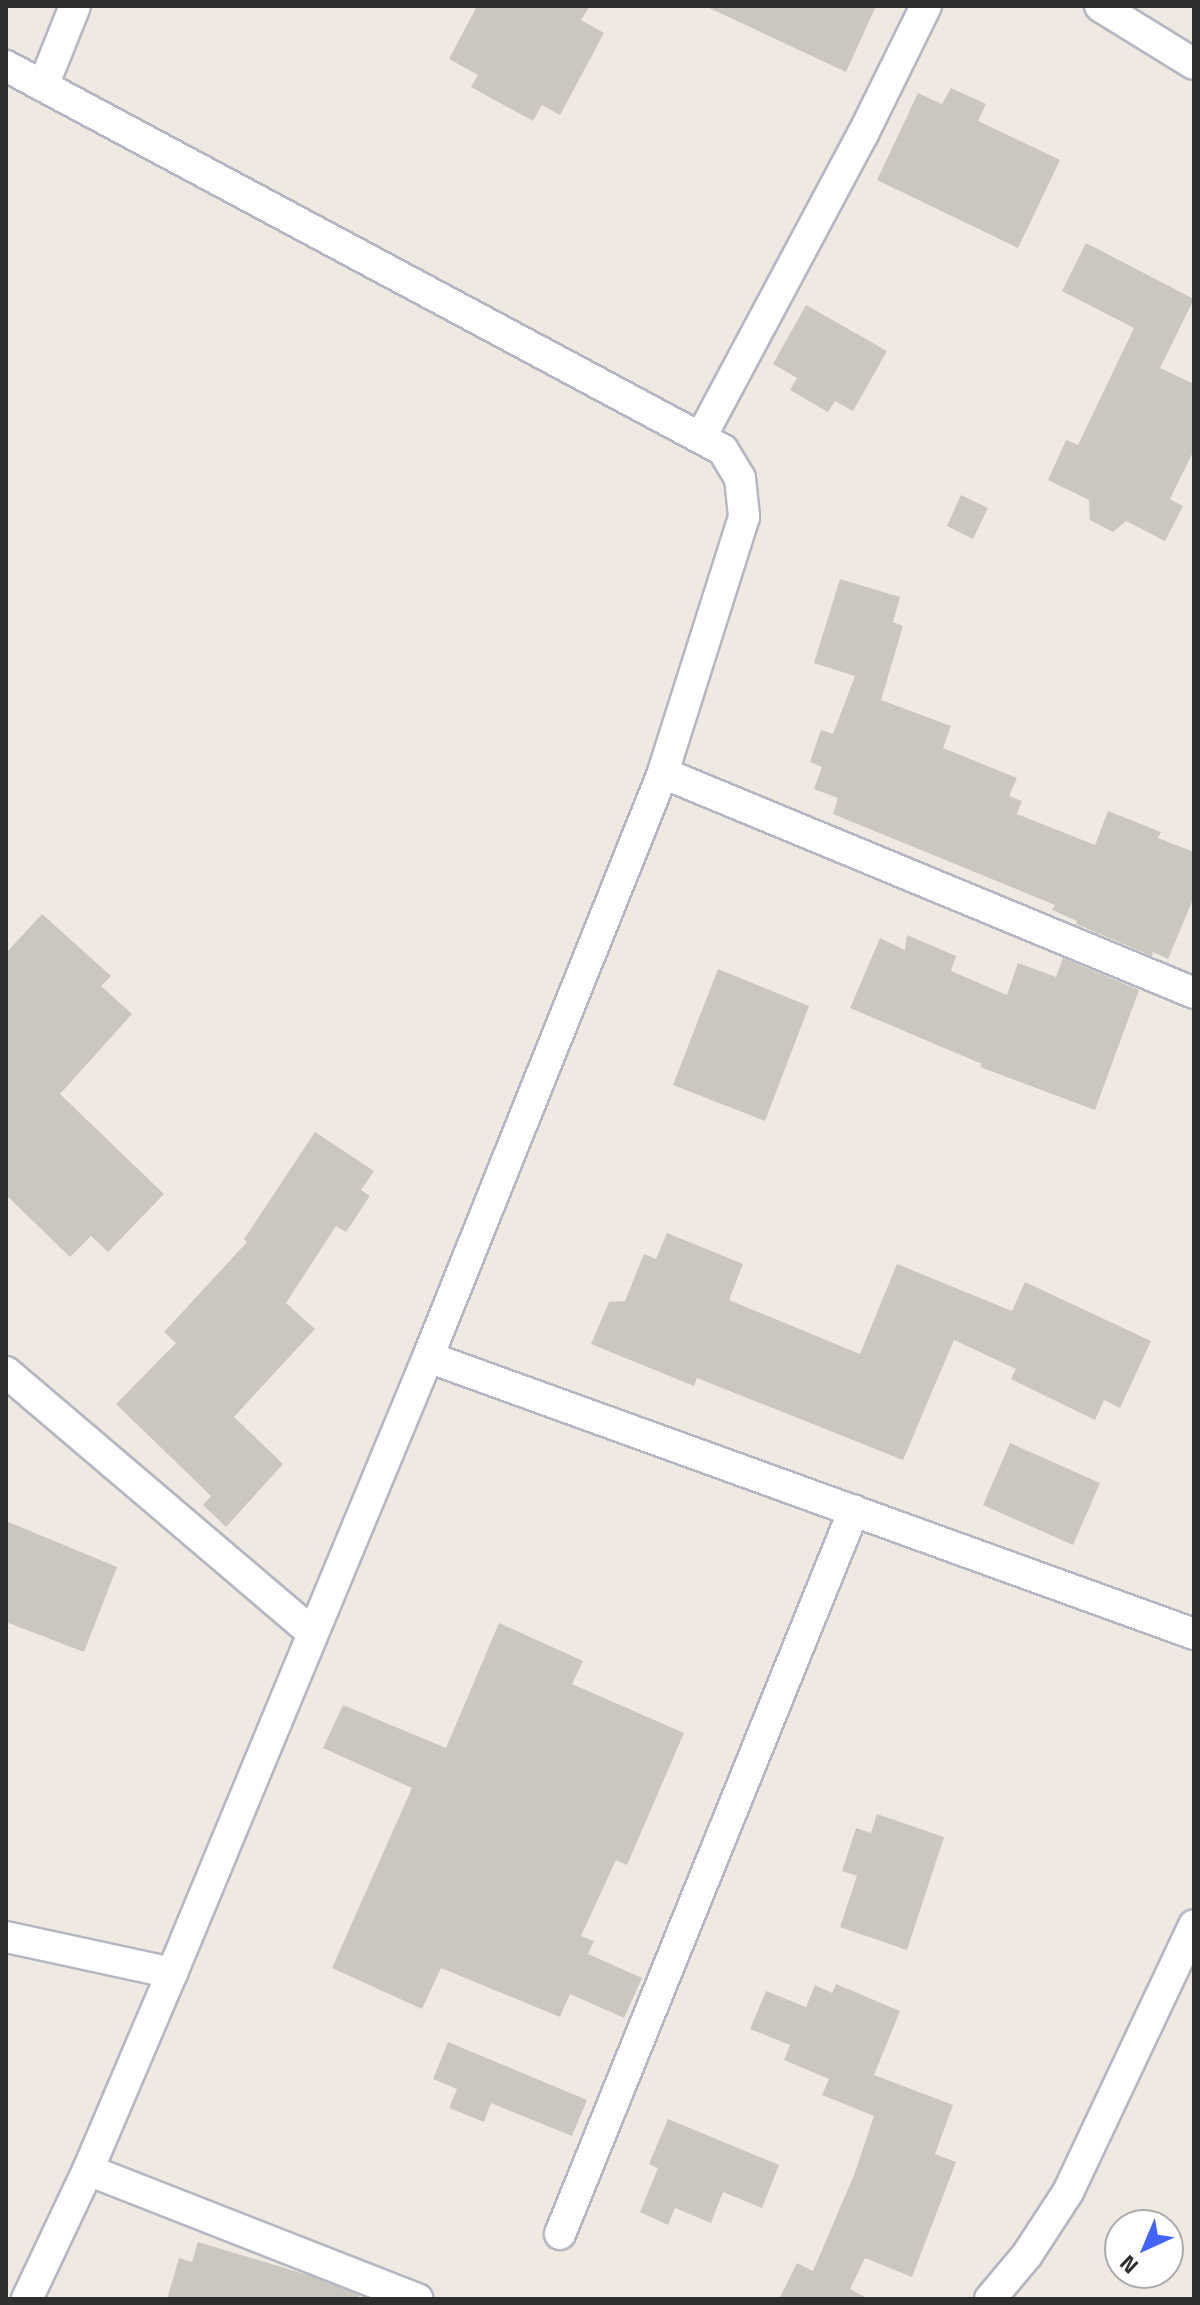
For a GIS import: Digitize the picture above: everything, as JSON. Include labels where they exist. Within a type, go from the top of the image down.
[{"type":"street","points":[[43,86],[75,6]]},
{"type":"street","points":[[701,437],[863,134],[926,6]]},
{"type":"street","points":[[1100,6],[1194,64]]},
{"type":"street","points":[[6,66],[723,450],[740,478],[744,517],[663,773],[428,1357],[172,1973],[88,2170],[27,2299]]},
{"type":"street","points":[[663,773],[1194,993]]},
{"type":"street","points":[[428,1357],[1194,1634]]},
{"type":"street","points":[[6,1372],[312,1632]]},
{"type":"street","points":[[560,2234],[854,1510]]},
{"type":"street","points":[[990,2299],[1027,2255],[1068,2192],[1194,1925]]},
{"type":"street","points":[[6,1937],[172,1973]]},
{"type":"street","points":[[88,2170],[418,2299]]},
{"type":"building","points":[[477,6],[590,6],[581,20],[604,33],[560,115],[542,105],[533,121],[471,87],[478,75],[449,59]]},
{"type":"building","points":[[705,6],[876,6],[846,72]]},
{"type":"building","points":[[951,88],[986,104],[978,121],[1060,160],[1018,248],[877,180],[918,93],[942,104]]},
{"type":"building","points":[[1086,243],[1194,299],[1160,368],[1194,384],[1194,450],[1170,499],[1183,506],[1165,541],[1126,521],[1113,532],[1090,520],[1089,500],[1048,480],[1066,440],[1078,445],[1134,328],[1062,291]]},
{"type":"building","points":[[806,305],[887,351],[853,411],[835,401],[828,412],[790,390],[797,378],[773,364]]},
{"type":"building","points":[[961,495],[988,508],[973,539],[947,526]]},
{"type":"building","points":[[840,579],[900,597],[893,622],[903,626],[881,700],[951,726],[943,748],[1017,778],[1009,796],[1022,801],[1017,814],[1095,845],[1108,811],[1161,832],[1158,838],[1194,852],[1194,897],[1168,959],[1153,952],[1152,956],[1076,924],[1077,921],[1052,910],[1055,905],[833,814],[838,798],[814,789],[822,767],[810,762],[821,730],[833,734],[855,676],[814,663]]},
{"type":"building","points":[[42,914],[111,976],[101,986],[132,1014],[60,1094],[164,1194],[108,1252],[91,1236],[70,1257],[6,1195],[6,953]]},
{"type":"building","points":[[907,935],[956,956],[951,971],[1007,995],[1018,963],[1056,977],[1063,958],[1139,990],[1095,1110],[980,1067],[982,1064],[850,1008],[880,938],[905,950]]},
{"type":"building","points":[[718,969],[809,1006],[765,1121],[673,1085]]},
{"type":"building","points":[[315,1132],[374,1171],[361,1190],[370,1196],[346,1232],[336,1226],[286,1303],[315,1329],[234,1417],[283,1464],[226,1527],[203,1505],[211,1496],[116,1404],[176,1343],[164,1332],[247,1242],[244,1239]]},
{"type":"building","points":[[667,1233],[743,1264],[729,1300],[860,1354],[897,1264],[1012,1311],[1025,1282],[1151,1341],[1120,1408],[1104,1400],[1095,1420],[1011,1379],[1016,1369],[954,1340],[903,1460],[697,1378],[694,1386],[591,1344],[609,1302],[625,1301],[644,1254],[656,1259]]},
{"type":"building","points":[[1010,1443],[1100,1483],[1073,1545],[983,1505]]},
{"type":"building","points":[[6,1521],[117,1567],[84,1652],[6,1622]]},
{"type":"building","points":[[499,1623],[583,1661],[572,1684],[684,1733],[627,1865],[616,1860],[581,1936],[594,1941],[588,1954],[642,1978],[624,2018],[570,1994],[560,2017],[441,1968],[422,2009],[332,1968],[412,1788],[323,1748],[343,1705],[446,1748]]},
{"type":"building","points":[[877,1814],[944,1837],[907,1950],[840,1927],[857,1876],[842,1871],[856,1828],[871,1833]]},
{"type":"building","points":[[836,1984],[900,2011],[874,2075],[953,2105],[935,2154],[956,2162],[912,2277],[865,2258],[850,2289],[869,2299],[779,2299],[797,2263],[813,2271],[854,2175],[874,2116],[822,2095],[829,2079],[784,2060],[790,2045],[750,2029],[766,1991],[806,2007],[815,1985],[832,1993]]},
{"type":"building","points":[[448,2042],[587,2100],[572,2136],[491,2103],[484,2122],[449,2108],[457,2089],[433,2079]]},
{"type":"building","points":[[668,2119],[779,2165],[762,2208],[723,2192],[711,2223],[675,2208],[668,2225],[640,2212],[658,2168],[649,2164]]},
{"type":"building","points":[[198,2242],[311,2276],[359,2295],[359,2299],[167,2299],[179,2258],[192,2262]]}]
